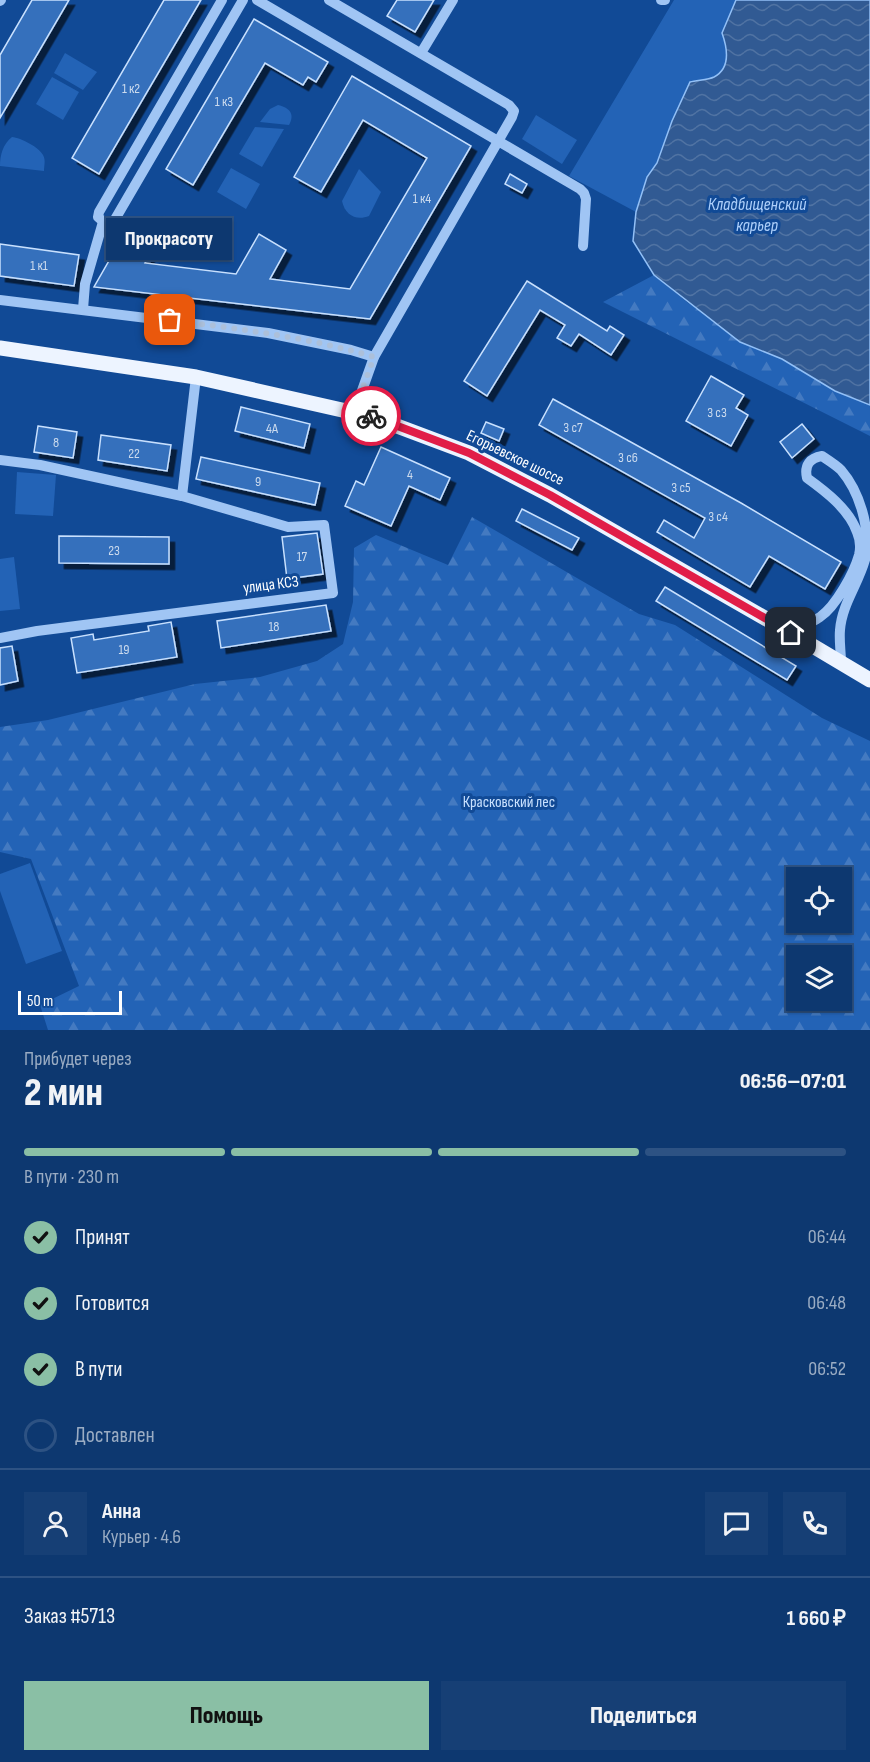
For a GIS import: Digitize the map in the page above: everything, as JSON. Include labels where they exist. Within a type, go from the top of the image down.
[{"type":"main road","name":"Егорьевское шоссе","points":[[0,348],[196,377],[354,412],[469,453],[550,495],[870,680]]},
{"type":"street","points":[[222,0],[99,212],[98,217],[103,222],[110,224],[114,221],[243,0]]},
{"type":"street","points":[[257,0],[584,193],[583,246]]},
{"type":"street","points":[[329,0],[509,105],[514,111],[374,357],[354,412]]},
{"type":"street","points":[[421,54],[453,0]]},
{"type":"street","points":[[83,309],[85,284],[103,222]]},
{"type":"street","points":[[0,300],[268,333],[374,357]]},
{"type":"street","points":[[182,496],[196,377]]},
{"type":"street","points":[[785,629],[807,625],[821,617],[830,608],[846,584],[859,555],[860,543],[851,520],[825,491],[807,478],[805,470],[809,462],[822,456],[840,469],[854,489],[866,520],[868,538],[866,557],[847,600],[840,630],[841,663]]},
{"type":"street","name":"улица КСЗ","points":[[0,460],[40,465],[182,496],[288,527],[324,525],[333,593],[60,627],[0,638]]},
{"type":"green space","points":[[674,0],[736,0],[723,33],[726,57],[723,68],[714,77],[690,82],[672,121],[657,163],[647,177],[636,212],[569,176]]},
{"type":"green space","points":[[65,53],[97,72],[83,90],[54,73]]},
{"type":"green space","points":[[52,77],[79,92],[63,120],[36,104]]},
{"type":"green space","points":[[278,105],[290,112],[292,118],[289,125],[260,122],[270,109]]},
{"type":"green space","points":[[536,115],[577,140],[562,164],[522,139]]},
{"type":"green space","points":[[255,127],[284,129],[262,167],[239,154]]},
{"type":"green space","points":[[12,137],[29,143],[41,152],[44,159],[44,171],[0,166],[3,150]]},
{"type":"green space","points":[[231,168],[260,184],[246,209],[217,192]]},
{"type":"green space","points":[[359,169],[381,192],[369,216],[360,218],[348,213],[342,201]]},
{"type":"green space","points":[[654,275],[688,303],[835,391],[870,405],[870,436],[603,302]]},
{"type":"green space","points":[[17,472],[56,475],[53,516],[15,514]]},
{"type":"green space","name":"Красковский лес","points":[[472,517],[639,614],[675,625],[822,718],[870,741],[870,1030],[48,1030],[40,1005],[79,986],[31,859],[0,852],[0,727],[48,720],[195,684],[260,677],[317,661],[343,644],[353,602],[354,548],[376,535],[448,565]]},
{"type":"green space","points":[[14,557],[20,609],[0,611],[0,559]]},
{"type":"green space","points":[[30,863],[62,951],[26,964],[0,891],[0,874]]},
{"type":"water","name":"Кладбищенский карьер","points":[[736,0],[870,0],[870,405],[835,391],[782,359],[740,342],[654,275],[633,241],[636,212],[647,177],[657,163],[672,121],[690,82],[714,77],[723,68],[726,51],[722,33]]},
{"type":"building","points":[[32,0],[69,0],[0,118],[0,55]]},
{"type":"building","points":[[164,0],[201,0],[99,174],[72,158]]},
{"type":"building","points":[[397,0],[434,0],[415,32],[387,16]]},
{"type":"building","points":[[254,19],[328,62],[316,82],[308,77],[303,85],[265,63],[193,185],[166,169]]},
{"type":"building","points":[[352,76],[471,146],[370,319],[94,287],[134,217],[162,234],[145,263],[236,274],[259,234],[286,250],[270,279],[350,289],[427,158],[363,120],[321,192],[294,177]]},
{"type":"building","points":[[510,174],[527,184],[522,193],[505,184]]},
{"type":"building","points":[[0,244],[79,255],[74,286],[0,276]]},
{"type":"building","points":[[527,281],[607,331],[610,326],[624,335],[611,355],[579,334],[571,346],[557,338],[565,325],[540,310],[487,396],[464,381]]},
{"type":"building","points":[[711,376],[744,395],[736,408],[748,415],[731,446],[686,421]]},
{"type":"building","points":[[553,399],[741,503],[841,562],[825,589],[769,556],[750,587],[657,532],[664,520],[694,538],[705,518],[539,425]]},
{"type":"building","points":[[241,407],[310,424],[304,448],[235,431]]},
{"type":"building","points":[[486,422],[504,429],[499,441],[481,433]]},
{"type":"building","points":[[802,424],[814,439],[792,458],[780,442]]},
{"type":"building","points":[[38,426],[77,432],[73,458],[34,452]]},
{"type":"building","points":[[101,435],[171,445],[167,471],[98,460]]},
{"type":"building","points":[[381,447],[450,478],[440,500],[409,486],[391,526],[345,506],[356,481],[364,485]]},
{"type":"building","points":[[201,457],[320,483],[315,505],[196,479]]},
{"type":"building","points":[[522,509],[579,538],[572,550],[516,521]]},
{"type":"building","points":[[317,533],[323,574],[287,579],[282,537]]},
{"type":"building","points":[[59,536],[169,537],[169,564],[59,563]]},
{"type":"building","points":[[665,587],[796,666],[787,680],[656,601]]},
{"type":"building","points":[[326,605],[331,631],[221,648],[217,621]]},
{"type":"building","points":[[171,622],[177,657],[77,673],[71,638],[93,634],[94,640],[149,631],[148,626]]},
{"type":"building","points":[[12,646],[18,681],[0,685],[0,648]]},
{"type":"way so far","points":[[170,320],[268,333],[374,357],[354,412],[371,416]]},
{"type":"place","name":"Прокрасоту","points":[[170,320]]},
{"type":"route","points":[[371,416],[469,453],[550,495],[791,633]]}]
